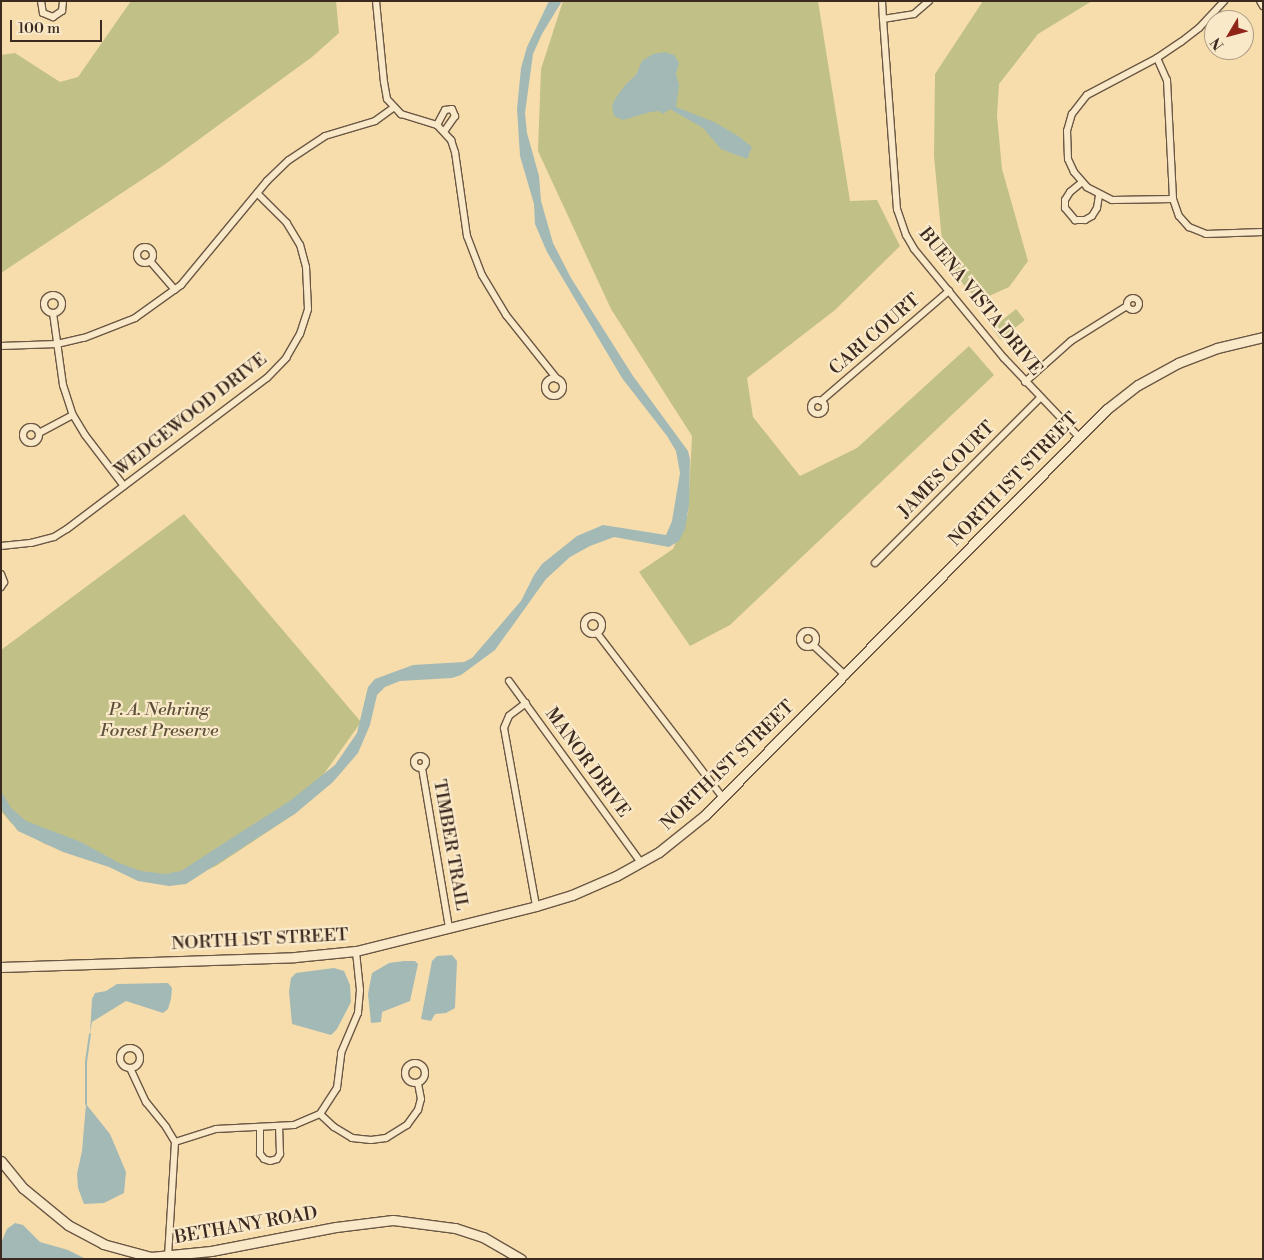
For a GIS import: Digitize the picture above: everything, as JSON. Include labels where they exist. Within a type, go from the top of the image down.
[{"type":"street","points":[[41,1],[42,13],[51,18],[61,13],[63,1]]},
{"type":"street","points":[[376,1],[384,82],[388,99],[393,108],[407,117],[437,125],[453,146],[467,236],[482,275],[506,315],[557,379]]},
{"type":"street","name":"BUENA VISTA DRIVE","points":[[882,1],[900,219],[910,243],[1025,382],[1078,436]]},
{"type":"street","points":[[883,19],[914,14],[929,1]]},
{"type":"street","points":[[1174,199],[1122,201],[1099,195],[1081,183],[1068,158],[1067,130],[1077,106],[1091,93],[1157,58],[1199,28],[1224,1]]},
{"type":"street","points":[[1260,1],[1263,6]]},
{"type":"street","points":[[1157,58],[1167,80],[1174,199],[1182,220],[1199,232],[1206,234],[1263,232]]},
{"type":"street","points":[[1,346],[57,344],[99,334],[127,322],[175,290],[198,266],[257,194],[289,160],[310,144],[331,134],[375,120],[393,108]]},
{"type":"street","points":[[437,125],[445,110],[452,109],[456,116],[444,132]]},
{"type":"street","points":[[1081,183],[1070,192],[1065,200],[1065,208],[1075,220],[1084,220],[1096,212],[1099,195]]},
{"type":"street","name":"WEDGEWOOD DRIVE","points":[[1,546],[32,543],[59,534],[267,378],[286,358],[300,334],[308,299],[308,276],[303,252],[287,223],[257,194]]},
{"type":"street","points":[[150,261],[175,290]]},
{"type":"street","name":"CARI COURT","points":[[821,401],[949,291]]},
{"type":"street","points":[[1025,382],[1071,341],[1127,306]]},
{"type":"street","points":[[53,313],[63,385],[73,414],[85,435],[124,486]]},
{"type":"street","name":"NORTH 1ST STREET","points":[[1,968],[295,957],[356,951],[536,906],[572,895],[641,862],[685,833],[723,798],[846,676],[1078,436],[1107,409],[1156,375],[1208,351],[1263,337]]},
{"type":"street","name":"JAMES COURT","points":[[875,564],[1040,398]]},
{"type":"street","points":[[39,432],[73,414]]},
{"type":"street","points":[[1,574],[4,582],[1,587]]},
{"type":"street","points":[[597,633],[723,798]]},
{"type":"street","points":[[813,645],[846,676]]},
{"type":"street","name":"MANOR DRIVE","points":[[509,680],[641,862]]},
{"type":"street","points":[[526,703],[509,716],[504,728],[536,906]]},
{"type":"street","name":"TIMBER TRAIL","points":[[422,768],[449,928]]},
{"type":"street","points":[[175,1142],[216,1129],[260,1128],[301,1123],[320,1114],[337,1088],[341,1053],[358,1013],[360,990],[356,951]]},
{"type":"street","points":[[130,1068],[146,1102],[166,1127],[175,1142],[166,1257]]},
{"type":"street","points":[[320,1114],[334,1127],[352,1138],[371,1140],[386,1138],[407,1125],[418,1110],[421,1099],[418,1083]]},
{"type":"street","points":[[260,1128],[260,1154],[264,1159],[270,1161],[277,1159],[280,1154],[279,1126]]},
{"type":"street","name":"BETHANY ROAD","points":[[1,1161],[23,1188],[40,1204],[84,1235],[103,1244],[151,1257],[211,1251],[359,1223],[393,1220],[455,1228],[482,1237],[521,1259]]},
{"type":"green space","points":[[131,1],[336,1],[339,33],[312,57],[164,165],[1,273],[1,55],[15,53],[60,82],[78,77]]},
{"type":"green space","points":[[563,1],[818,1],[850,201],[877,200],[900,246],[835,310],[747,378],[753,417],[800,476],[857,448],[969,346],[994,375],[730,625],[690,646],[639,572],[673,549],[688,514],[692,436],[611,309],[538,151],[541,69]]},
{"type":"green space","points":[[983,1],[1092,1],[1038,34],[999,84],[997,116],[1002,169],[1028,261],[1009,287],[978,301],[944,262],[934,156],[935,74]]},
{"type":"green space","points":[[1016,309],[1025,320],[1001,339],[992,329]]},
{"type":"green space","name":"P. A. Nehring Forest Preserve","points":[[184,514],[361,722],[296,813],[216,866],[169,886],[45,844],[11,823],[1,811],[1,650]]},
{"type":"water","points":[[549,1],[562,1],[542,34],[533,54],[525,113],[527,133],[539,176],[541,201],[553,243],[571,278],[633,376],[688,451],[690,459],[689,505],[685,529],[679,541],[669,547],[614,537],[590,546],[570,557],[546,579],[495,650],[461,675],[452,678],[400,681],[385,687],[377,695],[370,725],[358,753],[333,782],[296,813],[186,884],[169,886],[138,881],[109,867],[63,852],[18,831],[1,809],[1,791],[11,808],[26,821],[81,842],[119,863],[141,871],[165,874],[181,871],[291,800],[335,765],[357,733],[368,687],[375,679],[413,665],[464,662],[472,658],[521,601],[534,575],[542,564],[577,536],[603,525],[666,535],[672,521],[680,473],[676,451],[667,436],[622,378],[547,252],[535,224],[534,204],[520,156],[517,109],[521,68],[527,47]]},
{"type":"water","points":[[665,52],[674,55],[679,63],[676,74],[679,85],[676,107],[714,122],[738,136],[752,147],[747,159],[721,149],[703,128],[670,109],[663,114],[659,111],[650,112],[623,120],[614,116],[612,106],[615,99],[626,84],[636,75],[642,61],[653,54]]},
{"type":"water","points":[[452,955],[457,961],[455,1008],[446,1013],[435,1014],[431,1021],[421,1019],[432,961],[437,956]]},
{"type":"water","points":[[415,961],[418,964],[410,1001],[382,1012],[381,1022],[371,1023],[368,994],[372,973],[389,963]]},
{"type":"water","points":[[334,968],[344,971],[350,985],[351,1002],[337,1029],[331,1035],[292,1024],[289,992],[291,978],[296,973]]},
{"type":"water","points":[[168,983],[172,988],[171,999],[168,1009],[163,1013],[126,1001],[92,1022],[90,1034],[92,999],[95,993],[106,991],[117,984]]},
{"type":"water","points":[[86,1104],[110,1134],[126,1172],[124,1193],[104,1203],[84,1204],[78,1188],[77,1174],[82,1151]]},
{"type":"water","points":[[15,1223],[23,1225],[40,1242],[68,1250],[86,1259],[1,1259],[1,1243],[7,1229]]},
{"type":"waterway","points":[[86,1104],[86,1062],[90,1034]]}]
